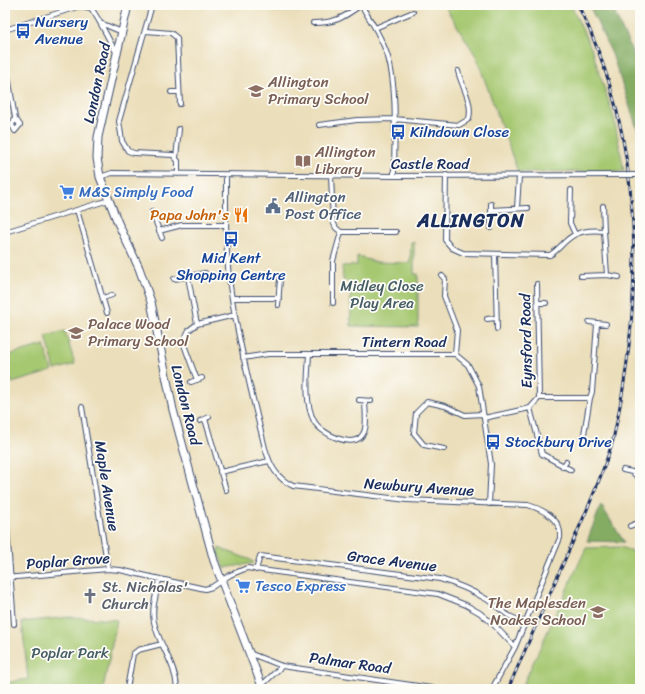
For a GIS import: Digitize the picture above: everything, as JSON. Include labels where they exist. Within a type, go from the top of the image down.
[{"type":"main road","name":"London Road","points":[[128,5],[116,52],[98,138],[98,162],[100,177],[139,268],[151,302],[173,410],[220,581],[262,687]]},
{"type":"street","points":[[5,30],[80,5],[91,8],[102,24],[116,52]]},
{"type":"street","points":[[152,5],[146,31],[119,121],[122,141],[128,151],[134,153],[168,154],[176,158]]},
{"type":"street","points":[[313,23],[330,23],[361,5],[375,28],[388,57],[393,85],[394,176]]},
{"type":"street","points":[[375,28],[413,12]]},
{"type":"street","points":[[102,24],[122,32]]},
{"type":"street","points":[[146,31],[171,33],[177,38],[178,92],[180,104]]},
{"type":"street","points":[[5,58],[15,118]]},
{"type":"street","points":[[318,125],[357,120],[394,119],[459,125],[469,119],[470,102],[458,70]]},
{"type":"street","points":[[171,92],[178,92]]},
{"type":"street","points":[[178,174],[178,161],[176,158],[179,129]]},
{"type":"street","name":"Castle Road","points":[[100,177],[112,173],[394,176],[640,175]]},
{"type":"street","name":"Newbury Avenue","points":[[226,175],[225,225],[232,298],[243,358],[269,460],[278,476],[293,486],[407,500],[528,505],[543,511],[555,520],[559,526],[560,538],[526,622]]},
{"type":"street","points":[[332,175],[333,222],[336,228],[341,232],[396,232]]},
{"type":"street","points":[[446,175],[445,240],[452,248],[463,253],[550,255],[574,234],[589,230],[604,231]]},
{"type":"street","points":[[518,208],[519,176]]},
{"type":"street","points":[[571,190],[570,223],[574,234]]},
{"type":"street","points":[[5,232],[109,200]]},
{"type":"street","points":[[490,228],[491,204]]},
{"type":"street","points":[[602,206],[607,275]]},
{"type":"street","points":[[491,210],[528,208]]},
{"type":"street","points":[[77,210],[107,312]]},
{"type":"street","points":[[152,212],[162,238]]},
{"type":"street","points":[[159,231],[182,225],[225,225]]},
{"type":"street","points":[[333,303],[333,261],[341,232]]},
{"type":"street","points":[[529,250],[529,255]]},
{"type":"street","points":[[495,254],[497,329]]},
{"type":"street","points":[[174,279],[205,273]]},
{"type":"street","points":[[581,276],[607,275],[619,277]]},
{"type":"street","points":[[442,276],[445,279],[444,296],[457,330],[455,354]]},
{"type":"street","points":[[188,277],[197,324]]},
{"type":"street","points":[[278,306],[280,279]]},
{"type":"street","name":"Eynsford Road","points":[[537,284],[539,398]]},
{"type":"street","points":[[102,298],[112,295]]},
{"type":"street","points":[[232,298],[279,298]]},
{"type":"street","points":[[538,303],[546,303]]},
{"type":"street","points":[[197,380],[183,342],[189,330],[197,324],[235,315]]},
{"type":"street","points":[[487,319],[496,318]]},
{"type":"street","points":[[589,322],[606,324]]},
{"type":"street","points":[[583,440],[592,392],[597,324]]},
{"type":"street","name":"Tintern Road","points":[[243,358],[268,354],[455,354],[468,365],[479,386],[491,464],[489,504]]},
{"type":"street","points":[[309,354],[308,400],[314,422],[332,438],[353,441],[360,438],[365,433],[365,401]]},
{"type":"street","points":[[191,382],[202,378]]},
{"type":"street","points":[[444,449],[424,445],[414,433],[416,414],[427,402],[445,406],[465,415],[484,416],[530,408],[539,398],[590,398]]},
{"type":"street","points":[[359,400],[371,401]]},
{"type":"street","name":"Maple Avenue","points":[[82,407],[108,569]]},
{"type":"street","points":[[530,408],[542,454],[570,470]]},
{"type":"street","points":[[200,421],[207,418],[220,472],[226,490]]},
{"type":"street","points":[[220,472],[269,460]]},
{"type":"street","points":[[563,467],[566,462]]},
{"type":"street","points":[[623,470],[632,472],[640,479]]},
{"type":"street","points":[[5,501],[7,578]]},
{"type":"street","points":[[630,526],[640,523]]},
{"type":"street","name":"Grace Avenue","points":[[256,570],[260,556],[440,579],[475,592],[505,614],[526,622]]},
{"type":"street","name":"Poplar Grove","points":[[14,624],[7,578],[108,569],[120,570],[205,589],[212,587],[220,581]]},
{"type":"street","name":"Grace Avenue","points":[[220,581],[240,570],[256,570],[438,594],[466,605],[480,613],[515,647]]},
{"type":"street","points":[[159,579],[154,604],[154,622],[162,644],[172,663],[176,689]]},
{"type":"street","points":[[492,689],[515,647],[526,622]]},
{"type":"street","points":[[127,689],[134,654],[138,650],[162,644]]},
{"type":"street","name":"Palmar Road","points":[[249,652],[282,666],[438,689]]},
{"type":"street","points":[[262,687],[282,666]]},
{"type":"green space","points":[[273,5],[305,5],[308,11],[273,11]]},
{"type":"green space","points":[[444,5],[571,5],[592,50],[614,118],[624,171],[518,172],[476,56]]},
{"type":"green space","points":[[589,5],[611,5],[640,69],[640,137],[612,54]]},
{"type":"green space","name":"Midley Close Play Area","points":[[411,242],[414,242],[414,274],[418,274],[418,327],[351,326],[350,282],[343,280],[342,266],[357,265],[357,256],[375,262],[410,263]]},
{"type":"green space","points":[[65,331],[75,364],[55,370],[46,336]]},
{"type":"green space","points":[[44,345],[52,371],[12,383],[5,356]]},
{"type":"green space","points":[[601,505],[624,542],[587,541]]},
{"type":"green space","name":"The Maplesden Noakes School","points":[[621,547],[640,555],[639,689],[521,689],[586,548]]},
{"type":"green space","points":[[219,548],[251,560],[254,563],[224,568],[218,552]]},
{"type":"green space","name":"Poplar Park","points":[[69,617],[117,620],[103,689],[5,689],[5,683],[28,679],[22,622]]},
{"type":"railway","points":[[508,689],[585,514],[608,455],[613,440],[623,386],[630,331],[634,275],[633,219],[627,163],[616,109],[600,56],[578,5]]},
{"type":"place","name":"Nursery Avenue","points":[[23,31]]},
{"type":"place","name":"Allington Primary School","points":[[256,91]]},
{"type":"place","name":"Kilndown Close","points":[[398,132]]},
{"type":"place","name":"Allington Library","points":[[303,161]]},
{"type":"place","name":"M&S Simply Food","points":[[67,192]]},
{"type":"place","name":"Allington Post Office","points":[[273,206]]},
{"type":"place","name":"Papa John's","points":[[241,215]]},
{"type":"place","name":"Mid Kent Shopping Centre","points":[[231,239]]},
{"type":"place","name":"Palace Wood Primary School","points":[[76,333]]},
{"type":"place","name":"Stockbury Drive","points":[[493,442]]},
{"type":"place","name":"Tesco Express","points":[[243,586]]},
{"type":"place","name":"St. Nicholas' Church","points":[[90,596]]},
{"type":"place","name":"The Maplesden Noakes School","points":[[598,612]]},
{"type":"district","name":"ALLINGTON","points":[[471,220]]}]
